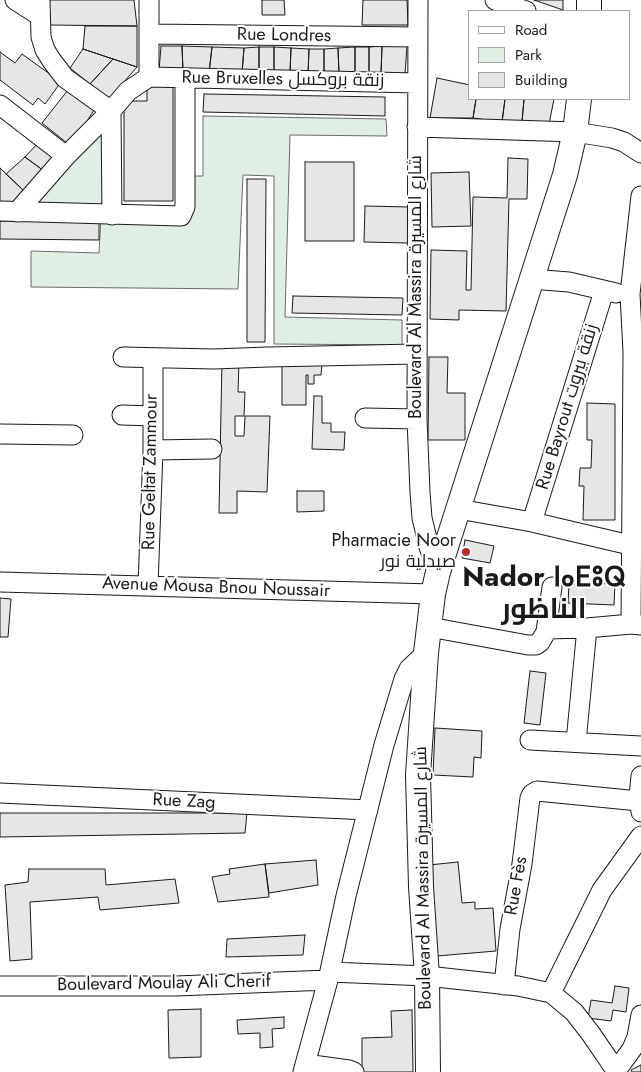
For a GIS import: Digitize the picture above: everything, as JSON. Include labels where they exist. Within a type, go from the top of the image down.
[{"type":"main road","points":[[435,583],[562,184],[575,132],[579,100]]},
{"type":"main road","name":"Boulevard Al Massira شارع المسيرة","points":[[428,1072],[427,976],[421,886],[418,775],[428,627],[435,583]]},
{"type":"street","points":[[8,212],[111,111],[128,91],[149,77],[149,0]]},
{"type":"street","name":"Boulevard Al Massira شارع المسيرة","points":[[418,0],[417,419],[422,518],[435,583]]},
{"type":"street","points":[[495,0],[523,10]]},
{"type":"street","points":[[19,1],[40,8],[45,50],[66,78],[111,111]]},
{"type":"street","name":"Rue Londres","points":[[149,34],[418,37]]},
{"type":"street","name":"Rue Bruxelles زنقة بروكسل","points":[[149,77],[417,83]]},
{"type":"street","points":[[8,212],[178,217],[182,214],[185,207],[186,78]]},
{"type":"street","points":[[111,111],[112,215]]},
{"type":"street","points":[[4,116],[66,156]]},
{"type":"street","points":[[417,127],[575,132],[612,138],[624,142],[641,153]]},
{"type":"street","points":[[547,628],[636,625],[630,545],[632,352],[630,294],[641,196]]},
{"type":"street","points":[[531,279],[569,282],[604,291],[630,294]]},
{"type":"street","name":"Rue Bayrout زنقة بيروت","points":[[532,522],[604,291]]},
{"type":"street","points":[[123,357],[214,359],[417,354]]},
{"type":"street","name":"Rue Geltat Zammour","points":[[148,586],[153,450],[153,358]]},
{"type":"street","points":[[122,415],[153,416]]},
{"type":"street","points":[[365,418],[417,419]]},
{"type":"street","points":[[0,434],[73,435]]},
{"type":"street","points":[[153,450],[212,448]]},
{"type":"street","points":[[458,509],[532,522],[630,545]]},
{"type":"street","name":"Avenue Mousa Bnou Noussair","points":[[0,582],[148,586],[435,583]]},
{"type":"street","points":[[428,627],[536,645],[540,642],[547,628],[552,587]]},
{"type":"street","points":[[576,742],[587,628]]},
{"type":"street","points":[[354,1072],[350,1070],[304,1068],[329,976],[346,896],[384,745],[404,679],[409,669],[426,653]]},
{"type":"street","points":[[530,740],[641,746]]},
{"type":"street","points":[[640,806],[641,776]]},
{"type":"street","name":"Rue Fès","points":[[504,985],[510,929],[532,794],[537,791],[640,806]]},
{"type":"street","name":"Rue Zag","points":[[0,793],[368,810]]},
{"type":"street","points":[[641,836],[602,890],[551,993],[574,1012],[617,1072],[632,1049],[641,1015]]},
{"type":"street","name":"Boulevard Moulay Ali Cherif","points":[[0,986],[176,986],[329,976],[427,976],[504,985],[551,993]]},
{"type":"green space","points":[[203,116],[386,119],[387,136],[290,135],[285,317],[402,320],[402,345],[274,344],[274,176],[243,175],[238,289],[31,287],[31,251],[99,253],[101,218],[187,219],[188,176],[203,176]]},
{"type":"green space","points":[[110,124],[110,205],[33,204]]},
{"type":"building","points":[[49,0],[134,0],[137,26],[48,25]]},
{"type":"building","points":[[262,0],[284,0],[285,15],[262,15]]},
{"type":"building","points":[[363,0],[407,0],[408,25],[362,25]]},
{"type":"building","points":[[534,0],[563,0],[563,10]]},
{"type":"building","points":[[85,26],[137,26],[137,67],[83,49]]},
{"type":"building","points":[[161,46],[182,46],[183,71],[159,71]]},
{"type":"building","points":[[182,46],[212,47],[209,73],[183,71]]},
{"type":"building","points":[[382,46],[407,46],[405,74],[381,74]]},
{"type":"building","points":[[382,46],[381,74],[369,74],[369,47]]},
{"type":"building","points":[[212,47],[244,48],[242,73],[209,73]]},
{"type":"building","points":[[259,47],[274,47],[274,73],[259,73]]},
{"type":"building","points":[[259,47],[259,73],[242,73],[244,48]]},
{"type":"building","points":[[274,47],[291,48],[290,73],[274,73]]},
{"type":"building","points":[[355,47],[369,47],[369,74],[355,73]]},
{"type":"building","points":[[355,47],[355,73],[339,74],[338,48]]},
{"type":"building","points":[[291,48],[309,49],[308,74],[290,73]]},
{"type":"building","points":[[338,48],[339,74],[324,74],[324,49]]},
{"type":"building","points":[[83,49],[113,59],[90,84],[70,68]]},
{"type":"building","points":[[309,49],[324,49],[324,74],[308,74]]},
{"type":"building","points":[[0,52],[15,63],[22,54],[61,82],[45,104],[38,98],[33,105],[0,80]]},
{"type":"building","points":[[113,59],[137,67],[109,99],[90,84]]},
{"type":"building","points":[[437,78],[468,85],[468,100],[476,100],[473,118],[430,118]]},
{"type":"building","points":[[147,81],[173,81],[173,201],[124,201],[124,101],[147,101]]},
{"type":"building","points":[[68,90],[94,110],[82,129],[67,143],[42,123]]},
{"type":"building","points":[[204,94],[385,97],[385,116],[203,112]]},
{"type":"building","points":[[476,100],[505,100],[502,122],[473,118]]},
{"type":"building","points":[[505,100],[524,100],[522,122],[502,122]]},
{"type":"building","points":[[524,100],[554,100],[549,124],[522,122]]},
{"type":"building","points":[[41,140],[59,153],[44,171],[25,157]]},
{"type":"building","points":[[25,157],[44,171],[23,190],[6,174]]},
{"type":"building","points":[[508,158],[528,159],[527,199],[509,199],[506,311],[459,310],[459,320],[430,319],[431,250],[467,251],[466,290],[471,290],[473,197],[507,198]]},
{"type":"building","points":[[305,162],[354,162],[354,241],[305,241]]},
{"type":"building","points":[[0,168],[23,190],[13,202],[0,204]]},
{"type":"building","points":[[469,172],[471,226],[432,227],[431,173]]},
{"type":"building","points":[[247,179],[266,179],[265,342],[247,342]]},
{"type":"building","points":[[365,206],[409,207],[408,243],[364,242]]},
{"type":"building","points":[[0,221],[99,222],[99,240],[0,239]]},
{"type":"building","points":[[293,296],[403,298],[402,315],[292,313]]},
{"type":"building","points":[[429,357],[448,357],[447,393],[465,393],[465,440],[428,440]]},
{"type":"building","points":[[222,361],[239,362],[238,392],[245,392],[244,416],[235,416],[235,436],[244,436],[245,416],[270,416],[267,492],[237,491],[237,513],[219,513]]},
{"type":"building","points":[[282,364],[322,364],[321,375],[314,375],[314,384],[308,384],[308,375],[306,375],[306,405],[282,405]]},
{"type":"building","points":[[314,396],[322,396],[322,423],[331,423],[331,432],[345,432],[344,450],[312,449]]},
{"type":"building","points":[[587,403],[615,404],[615,520],[583,520],[584,486],[579,486],[580,468],[591,468],[592,440],[587,440]]},
{"type":"building","points":[[297,491],[324,491],[324,511],[297,512]]},
{"type":"building","points":[[465,540],[494,546],[490,563],[462,558]]},
{"type":"building","points":[[586,583],[615,584],[614,605],[568,603],[569,584],[586,585]]},
{"type":"building","points":[[0,598],[11,599],[8,637],[0,637]]},
{"type":"building","points":[[530,671],[546,673],[540,725],[524,723]]},
{"type":"building","points":[[435,728],[482,731],[481,758],[474,757],[473,777],[433,775]]},
{"type":"building","points":[[0,813],[247,813],[245,833],[0,837]]},
{"type":"building","points":[[316,860],[318,885],[269,893],[265,864]]},
{"type":"building","points":[[458,862],[462,903],[475,902],[475,909],[493,908],[496,951],[437,956],[429,865]]},
{"type":"building","points":[[265,864],[269,897],[218,902],[212,877],[230,874],[229,869]]},
{"type":"building","points":[[29,869],[105,869],[106,885],[175,879],[179,903],[100,910],[98,897],[30,902],[32,959],[10,961],[5,885],[28,882]]},
{"type":"building","points":[[305,935],[303,955],[226,957],[227,939]]},
{"type":"building","points":[[615,986],[629,988],[626,1012],[613,1010],[611,1021],[588,1018],[591,1000],[612,1003]]},
{"type":"building","points":[[201,1009],[201,1057],[169,1058],[168,1010]]},
{"type":"building","points":[[412,1010],[413,1072],[362,1072],[362,1038],[392,1037],[391,1011]]},
{"type":"building","points":[[284,1017],[284,1028],[272,1029],[273,1047],[260,1048],[260,1033],[238,1034],[237,1020]]},
{"type":"building","points":[[641,1065],[641,1072],[632,1072],[631,1070]]},
{"type":"place","name":"Pharmacie Noor صيدلية نور","points":[[466,552]]},
{"type":"district","name":"Nador ⵏⴰⴹⵓⵕ الناظور","points":[[544,595]]}]
